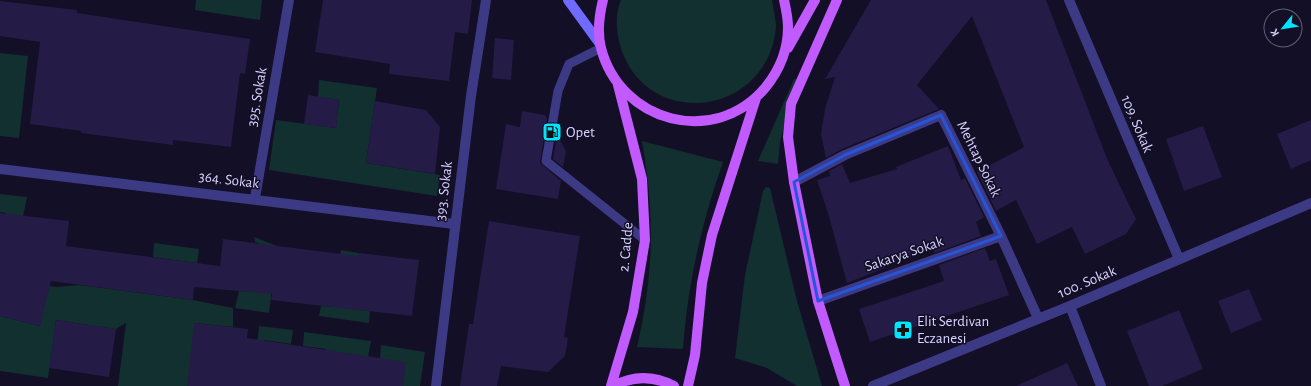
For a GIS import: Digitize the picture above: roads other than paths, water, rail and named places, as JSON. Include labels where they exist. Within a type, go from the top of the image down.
[{"type":"main road","points":[[568,0],[600,46]]},
{"type":"main road","points":[[603,0],[599,19],[600,46],[607,67],[618,85],[637,103],[660,116],[684,122],[710,120],[735,112],[756,98],[774,78],[785,53],[815,0]]},
{"type":"main road","points":[[784,0],[788,26],[785,53]]},
{"type":"main road","points":[[837,0],[791,104],[788,137],[794,182],[818,301],[845,386]]},
{"type":"main road","name":"2. Cadde","points":[[613,386],[633,312],[645,240],[642,179],[618,85]]},
{"type":"main road","points":[[688,386],[695,355],[702,283],[712,235],[756,98]]},
{"type":"main road","points":[[613,386],[636,378],[649,378],[663,380],[674,386]]},
{"type":"street","name":"395. Sokak","points":[[255,198],[289,0]]},
{"type":"street","name":"393. Sokak","points":[[436,386],[454,224],[471,96],[486,0]]},
{"type":"street","name":"109. Sokak","points":[[1069,0],[1179,259]]},
{"type":"street","name":"Mehtap Sokak","points":[[794,182],[845,155],[941,115],[1001,236],[1038,318]]},
{"type":"street","name":"364. Sokak","points":[[0,168],[255,198],[454,224]]},
{"type":"street","name":"100. Sokak","points":[[873,386],[1070,306],[1311,203]]},
{"type":"street","name":"Sakarya Sokak","points":[[818,301],[1001,236]]},
{"type":"street","points":[[1070,306],[1101,386]]},
{"type":"lane","points":[[600,46],[569,64],[558,91],[546,161],[645,240]]},
{"type":"place","name":"Opet","points":[[552,132]]},
{"type":"place","name":"Elit Serdivan Eczanesi","points":[[903,330]]}]
